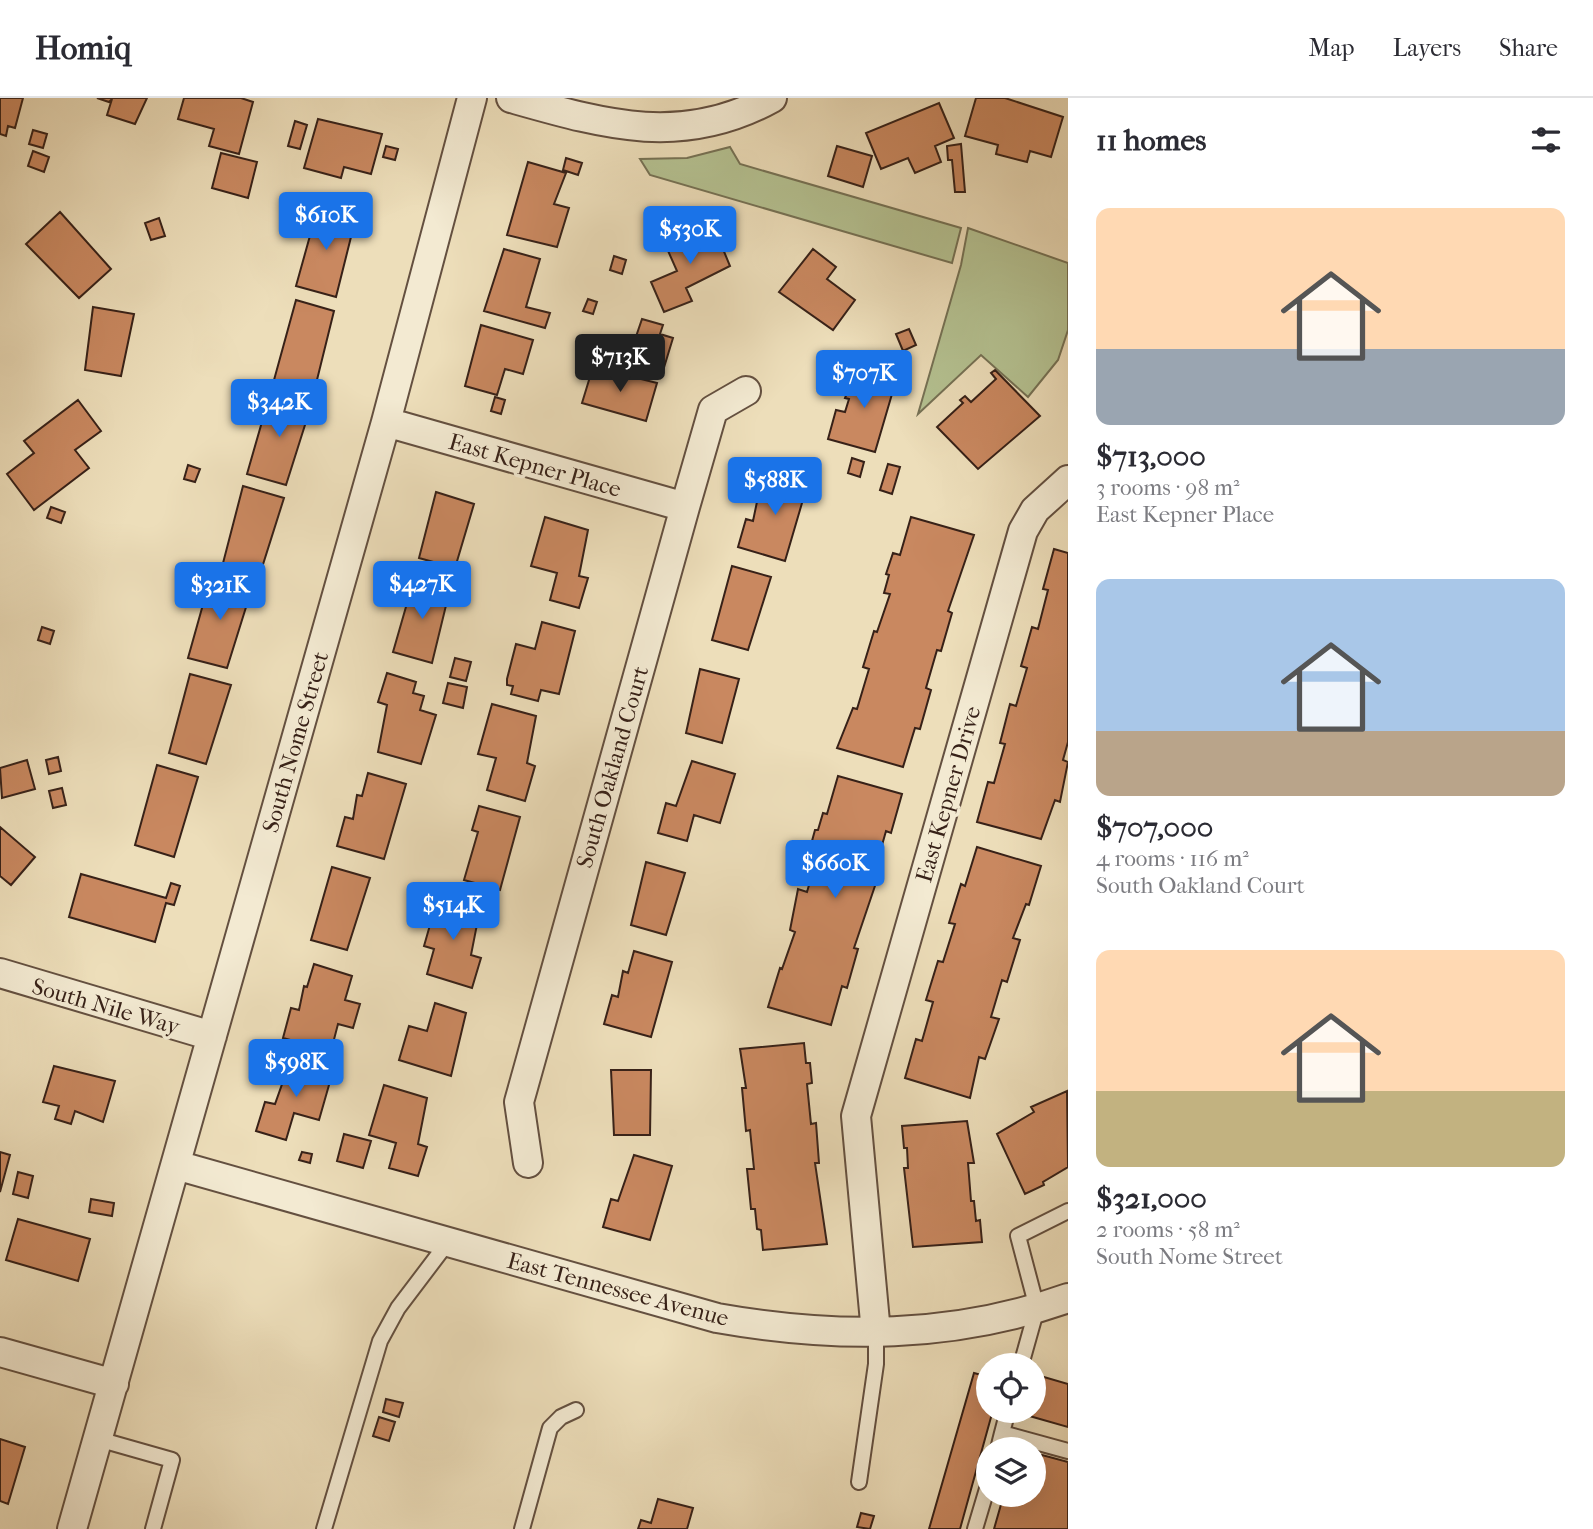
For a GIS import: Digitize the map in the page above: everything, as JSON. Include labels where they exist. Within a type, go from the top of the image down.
[{"type":"street","name":"South Nome Street","points":[[72,1529],[386,422],[472,98]]},
{"type":"street","points":[[511,98],[599,122],[638,128],[677,127],[715,121],[752,109],[772,98]]},
{"type":"street","name":"South Oakland Court","points":[[528,1163],[519,1102],[685,507],[713,410],[746,391]]},
{"type":"street","name":"East Kepner Place","points":[[386,422],[685,507]]},
{"type":"street","name":"East Kepner Drive","points":[[876,1333],[856,1116],[1023,531],[1035,510],[1068,480]]},
{"type":"street","name":"South Nile Way","points":[[0,974],[212,1036]]},
{"type":"street","name":"East Tennessee Avenue","points":[[176,1165],[717,1318],[783,1330],[916,1332],[982,1322],[1068,1298]]},
{"type":"street","points":[[0,1352],[114,1384]]},
{"type":"lane","points":[[1024,1353],[1037,1308],[1018,1236],[1068,1211]]},
{"type":"lane","points":[[324,1529],[380,1341],[398,1308],[448,1242]]},
{"type":"lane","points":[[859,1482],[876,1364],[876,1333]]},
{"type":"lane","points":[[522,1529],[550,1428],[561,1417],[576,1409]]},
{"type":"lane","points":[[1001,1437],[1005,1423]]},
{"type":"lane","points":[[1002,1433],[1068,1451]]},
{"type":"lane","points":[[98,1439],[172,1460],[153,1529]]},
{"type":"lane","points":[[975,1529],[982,1507]]},
{"type":"green space","points":[[730,147],[740,164],[961,228],[952,263],[650,175],[640,159],[687,158]]},
{"type":"green space","points":[[968,228],[1068,263],[1068,330],[1058,360],[1028,397],[981,355],[918,414],[961,265]]},
{"type":"building","points":[[0,98],[23,98],[15,128],[8,126],[6,136],[0,134]]},
{"type":"building","points":[[97,98],[147,98],[135,124],[107,115],[112,99],[109,102]]},
{"type":"building","points":[[184,98],[241,98],[253,102],[239,154],[209,146],[214,129],[178,119]]},
{"type":"building","points":[[976,98],[1005,98],[1063,117],[1051,157],[1030,151],[1027,162],[996,154],[998,145],[965,136]]},
{"type":"building","points":[[939,103],[954,138],[935,146],[941,162],[915,173],[908,158],[881,169],[866,133]]},
{"type":"building","points":[[318,119],[382,134],[371,174],[344,167],[341,178],[304,168]]},
{"type":"building","points":[[295,121],[307,125],[300,149],[288,146]]},
{"type":"building","points":[[33,130],[47,134],[43,148],[29,144]]},
{"type":"building","points":[[961,144],[965,192],[955,192],[952,160],[948,160],[947,146]]},
{"type":"building","points":[[386,146],[398,149],[395,160],[383,157]]},
{"type":"building","points":[[837,146],[872,156],[863,187],[828,176]]},
{"type":"building","points":[[33,151],[49,157],[44,172],[28,166]]},
{"type":"building","points":[[221,153],[257,162],[248,198],[212,188]]},
{"type":"building","points":[[566,158],[582,163],[578,175],[563,170]]},
{"type":"building","points":[[528,162],[566,173],[554,204],[569,208],[557,247],[507,235]]},
{"type":"building","points":[[318,207],[356,217],[336,297],[296,286]]},
{"type":"building","points":[[60,212],[111,269],[79,298],[26,244]]},
{"type":"building","points":[[159,218],[165,236],[151,240],[145,223]]},
{"type":"building","points":[[713,225],[730,266],[686,288],[692,301],[664,312],[651,282],[677,271],[665,244]]},
{"type":"building","points":[[504,249],[540,259],[526,307],[550,313],[545,328],[484,311]]},
{"type":"building","points":[[813,249],[836,267],[827,279],[855,300],[833,330],[779,292]]},
{"type":"building","points":[[614,256],[626,260],[622,274],[610,270]]},
{"type":"building","points":[[588,299],[597,302],[593,314],[583,311]]},
{"type":"building","points":[[296,300],[334,311],[314,392],[274,380]]},
{"type":"building","points":[[93,307],[134,314],[121,376],[85,370]]},
{"type":"building","points":[[642,319],[663,325],[660,334],[673,338],[662,374],[627,363]]},
{"type":"building","points":[[481,325],[533,340],[523,374],[505,369],[497,395],[465,386]]},
{"type":"building","points":[[909,329],[916,345],[903,351],[896,334]]},
{"type":"building","points":[[858,366],[897,377],[875,452],[828,439],[836,410],[845,412],[849,399],[845,398]]},
{"type":"building","points":[[593,367],[657,383],[646,421],[582,403]]},
{"type":"building","points":[[995,370],[1040,416],[978,469],[937,427],[963,403],[960,400],[965,396],[971,402],[996,379],[991,373]]},
{"type":"building","points":[[270,394],[311,406],[286,485],[247,474]]},
{"type":"building","points":[[495,397],[505,400],[501,414],[491,411]]},
{"type":"building","points":[[78,400],[101,431],[75,450],[89,468],[34,510],[7,474],[34,453],[24,441]]},
{"type":"building","points":[[852,458],[864,462],[860,477],[848,473]]},
{"type":"building","points":[[888,464],[900,467],[892,494],[880,490]]},
{"type":"building","points":[[188,465],[200,469],[195,482],[184,479]]},
{"type":"building","points":[[786,469],[799,473],[797,483],[807,486],[785,561],[738,547],[746,519],[753,521],[758,497],[763,498],[769,475],[784,480]]},
{"type":"building","points":[[243,486],[284,498],[259,577],[222,567]]},
{"type":"building","points":[[436,492],[474,504],[455,568],[419,558]]},
{"type":"building","points":[[51,507],[65,512],[61,523],[47,518]]},
{"type":"building","points":[[545,517],[588,530],[579,576],[588,578],[579,608],[550,600],[557,573],[531,566]]},
{"type":"building","points":[[911,517],[974,535],[948,611],[952,613],[941,651],[937,650],[926,688],[931,690],[920,729],[915,728],[903,767],[837,748],[853,708],[857,709],[869,669],[863,667],[874,631],[877,632],[890,594],[884,593],[889,575],[886,574],[893,553],[900,555]]},
{"type":"building","points":[[1054,549],[1068,553],[1068,742],[1063,760],[1068,762],[1060,802],[1055,800],[1041,839],[977,822],[988,782],[994,783],[1005,744],[1000,743],[1010,704],[1016,706],[1027,668],[1021,666],[1032,627],[1038,629],[1048,590],[1043,589]]},
{"type":"building","points":[[732,566],[771,577],[748,650],[712,640]]},
{"type":"building","points":[[211,576],[252,588],[227,668],[188,658]]},
{"type":"building","points":[[414,579],[450,589],[432,663],[393,652]]},
{"type":"building","points":[[542,622],[575,631],[559,694],[541,690],[538,701],[511,694],[513,686],[507,685],[507,679],[516,644],[535,649]]},
{"type":"building","points":[[42,627],[54,631],[50,644],[38,640]]},
{"type":"building","points":[[455,658],[471,662],[466,681],[450,677]]},
{"type":"building","points":[[700,669],[739,679],[722,743],[686,733]]},
{"type":"building","points":[[387,673],[416,682],[413,693],[424,696],[420,710],[436,715],[421,764],[378,752],[387,705],[378,702]]},
{"type":"building","points":[[190,674],[231,685],[206,764],[169,753]]},
{"type":"building","points":[[448,683],[467,687],[463,708],[443,703]]},
{"type":"building","points":[[492,704],[536,716],[527,763],[535,766],[525,801],[487,790],[496,758],[478,754]]},
{"type":"building","points":[[58,757],[61,771],[49,774],[46,760]]},
{"type":"building","points":[[27,760],[35,789],[2,798],[0,768]]},
{"type":"building","points":[[692,761],[735,774],[720,823],[694,815],[687,841],[658,833],[666,803],[676,806]]},
{"type":"building","points":[[157,765],[198,777],[174,857],[135,845]]},
{"type":"building","points":[[368,773],[406,784],[384,859],[337,846],[345,817],[353,819],[357,795],[362,796]]},
{"type":"building","points":[[838,776],[902,794],[891,833],[886,831],[875,870],[880,871],[854,948],[858,949],[847,988],[842,986],[831,1025],[768,1007],[795,932],[790,930],[798,889],[807,892],[818,854],[809,852],[815,830],[818,830],[823,813],[827,814]]},
{"type":"building","points":[[62,788],[66,805],[53,808],[49,791]]},
{"type":"building","points":[[479,806],[520,817],[500,890],[464,880],[478,832],[472,830]]},
{"type":"building","points":[[0,827],[35,857],[11,885],[0,876]]},
{"type":"building","points":[[977,847],[1041,866],[1029,905],[1026,904],[1013,938],[1020,940],[1007,982],[1002,980],[991,1017],[999,1019],[985,1059],[979,1057],[970,1098],[905,1078],[916,1039],[922,1041],[933,1002],[926,1000],[938,961],[943,962],[955,924],[949,923],[961,884],[965,886]]},
{"type":"building","points":[[646,862],[685,873],[666,935],[631,925]]},
{"type":"building","points":[[332,867],[370,878],[347,950],[311,940]]},
{"type":"building","points":[[81,874],[166,898],[171,883],[180,886],[174,905],[166,903],[155,942],[69,917]]},
{"type":"building","points":[[438,897],[480,909],[471,955],[481,958],[472,988],[427,974],[434,949],[424,946]]},
{"type":"building","points":[[634,951],[672,962],[651,1037],[604,1024],[612,995],[618,997],[623,971],[628,973]]},
{"type":"building","points":[[314,964],[352,976],[345,1000],[360,1004],[353,1028],[338,1024],[331,1051],[283,1038],[291,1008],[299,1010],[304,986],[307,987]]},
{"type":"building","points":[[435,1003],[466,1013],[451,1076],[399,1060],[409,1026],[427,1031]]},
{"type":"building","points":[[804,1043],[806,1063],[810,1063],[812,1083],[807,1084],[811,1124],[816,1123],[819,1163],[815,1163],[827,1244],[763,1250],[755,1209],[751,1209],[747,1169],[754,1169],[750,1130],[746,1131],[742,1088],[746,1088],[740,1049]]},
{"type":"building","points":[[291,1059],[333,1071],[319,1120],[294,1113],[286,1140],[256,1131],[265,1102],[275,1104]]},
{"type":"building","points":[[54,1066],[115,1081],[103,1122],[75,1111],[71,1124],[55,1119],[59,1106],[43,1102]]},
{"type":"building","points":[[611,1070],[651,1070],[650,1135],[614,1135]]},
{"type":"building","points":[[384,1085],[427,1098],[418,1144],[427,1147],[418,1176],[389,1168],[396,1143],[369,1135]]},
{"type":"building","points":[[1067,1091],[1068,1167],[1043,1182],[1044,1185],[1025,1194],[997,1134],[1034,1112],[1031,1107]]},
{"type":"building","points":[[967,1121],[974,1163],[968,1163],[971,1201],[974,1201],[976,1221],[980,1220],[982,1242],[913,1247],[904,1168],[908,1168],[907,1148],[904,1148],[902,1126]]},
{"type":"building","points":[[344,1134],[371,1141],[363,1168],[337,1161]]},
{"type":"building","points":[[0,1152],[10,1155],[0,1192]]},
{"type":"building","points":[[302,1152],[312,1154],[310,1163],[299,1160]]},
{"type":"building","points":[[634,1155],[672,1166],[650,1240],[603,1227],[611,1199],[618,1201]]},
{"type":"building","points":[[18,1172],[33,1176],[28,1198],[13,1194]]},
{"type":"building","points":[[91,1199],[114,1203],[112,1216],[89,1212]]},
{"type":"building","points":[[18,1219],[90,1239],[78,1281],[6,1260]]},
{"type":"building","points":[[976,1374],[976,1423],[989,1423],[986,1437],[976,1437],[976,1471],[960,1529],[929,1529]]},
{"type":"building","points":[[1046,1378],[1068,1384],[1068,1427],[1046,1421]]},
{"type":"building","points":[[386,1399],[403,1403],[399,1417],[383,1412]]},
{"type":"building","points":[[379,1417],[395,1422],[389,1441],[373,1436]]},
{"type":"building","points":[[0,1439],[25,1447],[8,1504],[0,1501]]},
{"type":"building","points":[[1046,1456],[1068,1462],[1068,1529],[994,1529],[1000,1507],[1046,1507]]},
{"type":"building","points":[[658,1499],[693,1508],[687,1529],[638,1529],[641,1520],[651,1523]]},
{"type":"building","points":[[861,1513],[874,1516],[870,1529],[857,1527]]}]
